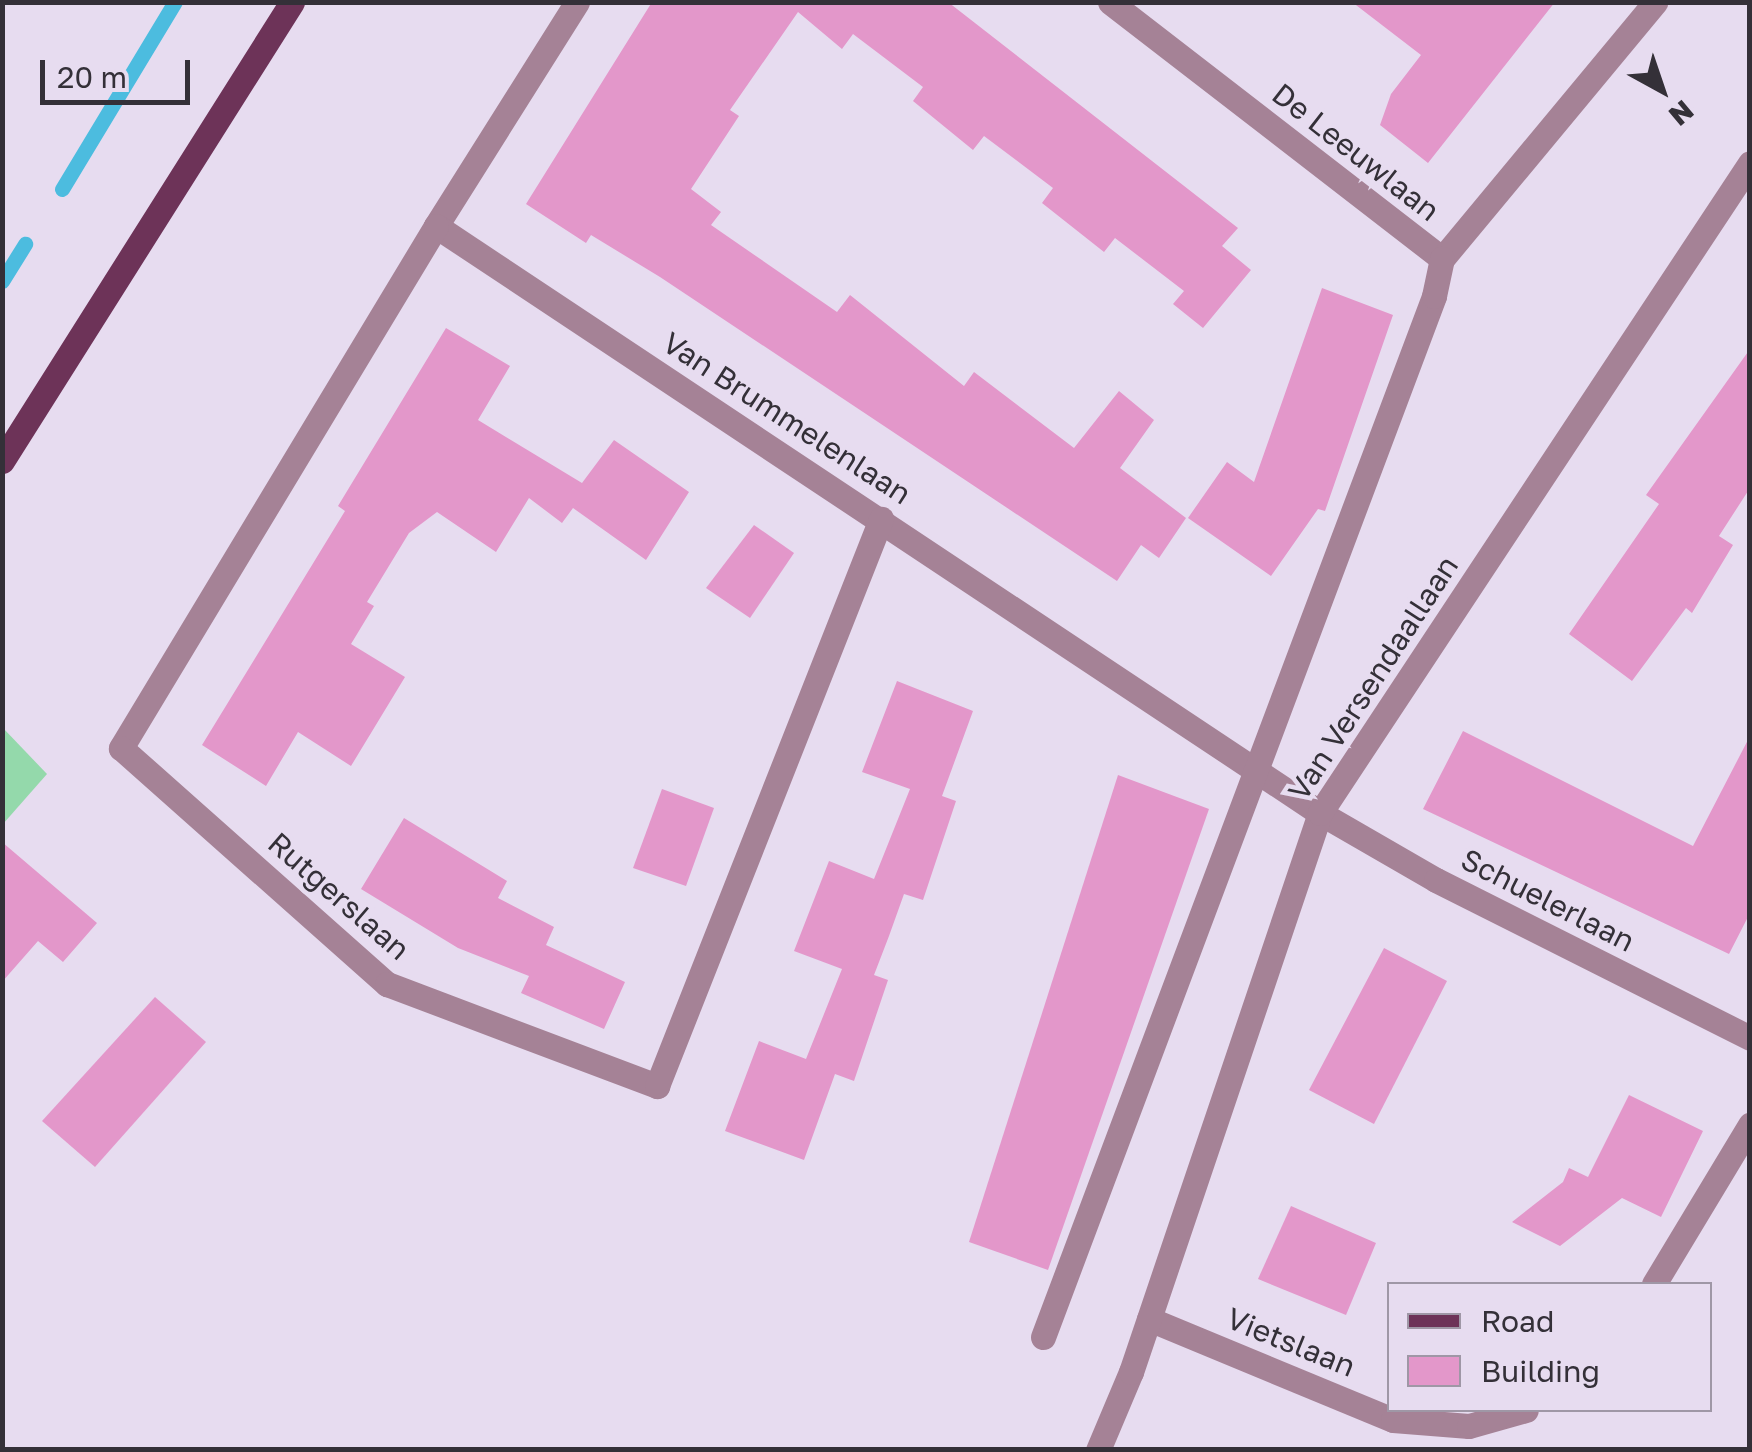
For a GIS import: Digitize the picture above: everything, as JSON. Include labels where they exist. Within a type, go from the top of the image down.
[{"type":"main road","points":[[2,461],[292,2]]},
{"type":"street","points":[[436,226],[577,2]]},
{"type":"street","name":"De Leeuwlaan","points":[[1110,2],[1442,259],[1655,2]]},
{"type":"street","name":"Van Versendaallaan","points":[[1098,1450],[1149,1319],[1320,812],[1750,163]]},
{"type":"street","name":"Rutgerslaan","points":[[436,226],[121,748],[388,984],[657,1086],[881,519]]},
{"type":"street","name":"Van Brummelenlaan","points":[[436,226],[1320,812]]},
{"type":"street","name":"Van Versendaallaan","points":[[1043,1336],[1253,767],[1434,296],[1442,259]]},
{"type":"street","name":"Schuelerlaan","points":[[1320,812],[1436,880],[1750,1038]]},
{"type":"street","points":[[1655,1282],[1750,1125]]},
{"type":"street","name":"Vietslaan","points":[[1149,1319],[1393,1420],[1469,1426],[1519,1412]]},
{"type":"green space","points":[[3,728],[47,774],[3,824]]},
{"type":"building","points":[[652,2],[948,2],[1238,228],[1222,246],[1251,270],[1203,328],[1173,304],[1184,291],[1115,238],[1104,252],[1042,203],[1053,188],[984,136],[973,150],[913,101],[923,87],[853,34],[842,49],[798,12],[730,110],[739,116],[691,189],[721,212],[711,225],[837,312],[850,295],[964,386],[974,372],[1074,448],[1119,391],[1154,420],[1120,468],[1186,518],[1159,558],[1141,545],[1117,581],[660,277],[591,235],[586,243],[526,204]]},
{"type":"building","points":[[1352,2],[1555,2],[1428,163],[1380,125],[1391,94],[1421,55]]},
{"type":"building","points":[[1322,288],[1393,315],[1325,511],[1318,509],[1271,576],[1188,518],[1227,462],[1254,482]]},
{"type":"building","points":[[446,328],[510,366],[478,420],[582,483],[614,440],[689,492],[646,560],[573,508],[562,523],[529,498],[496,552],[437,512],[409,533],[367,602],[374,606],[351,644],[405,677],[351,766],[298,732],[266,786],[202,745],[345,511],[338,506]]},
{"type":"building","points":[[1750,349],[1750,488],[1719,536],[1733,545],[1692,613],[1686,608],[1632,681],[1569,634],[1659,504],[1646,495]]},
{"type":"building","points":[[754,525],[794,553],[750,618],[706,588]]},
{"type":"building","points":[[897,681],[973,711],[942,796],[956,801],[923,900],[904,894],[874,975],[888,980],[854,1081],[835,1074],[804,1160],[725,1131],[759,1041],[806,1059],[842,969],[794,951],[829,861],[874,879],[910,789],[862,772]]},
{"type":"building","points":[[1463,731],[1693,846],[1750,736],[1750,913],[1729,954],[1423,809]]},
{"type":"building","points":[[1118,775],[1209,809],[1048,1270],[969,1242]]},
{"type":"building","points":[[662,789],[714,808],[686,886],[633,868]]},
{"type":"building","points":[[404,818],[507,881],[498,898],[554,927],[546,945],[625,982],[604,1029],[521,993],[529,976],[458,948],[361,889]]},
{"type":"building","points":[[2,842],[97,923],[63,962],[38,941],[2,982]]},
{"type":"building","points":[[1384,948],[1447,981],[1374,1124],[1309,1090]]},
{"type":"building","points":[[155,997],[206,1042],[95,1167],[42,1121]]},
{"type":"building","points":[[1629,1095],[1703,1131],[1661,1217],[1622,1198],[1560,1246],[1512,1222],[1563,1182],[1569,1168],[1588,1177]]},
{"type":"building","points":[[1291,1206],[1376,1243],[1346,1315],[1258,1279]]},
{"type":"waterway","points":[[62,189],[175,2]]},
{"type":"waterway","points":[[2,281],[25,244]]}]
